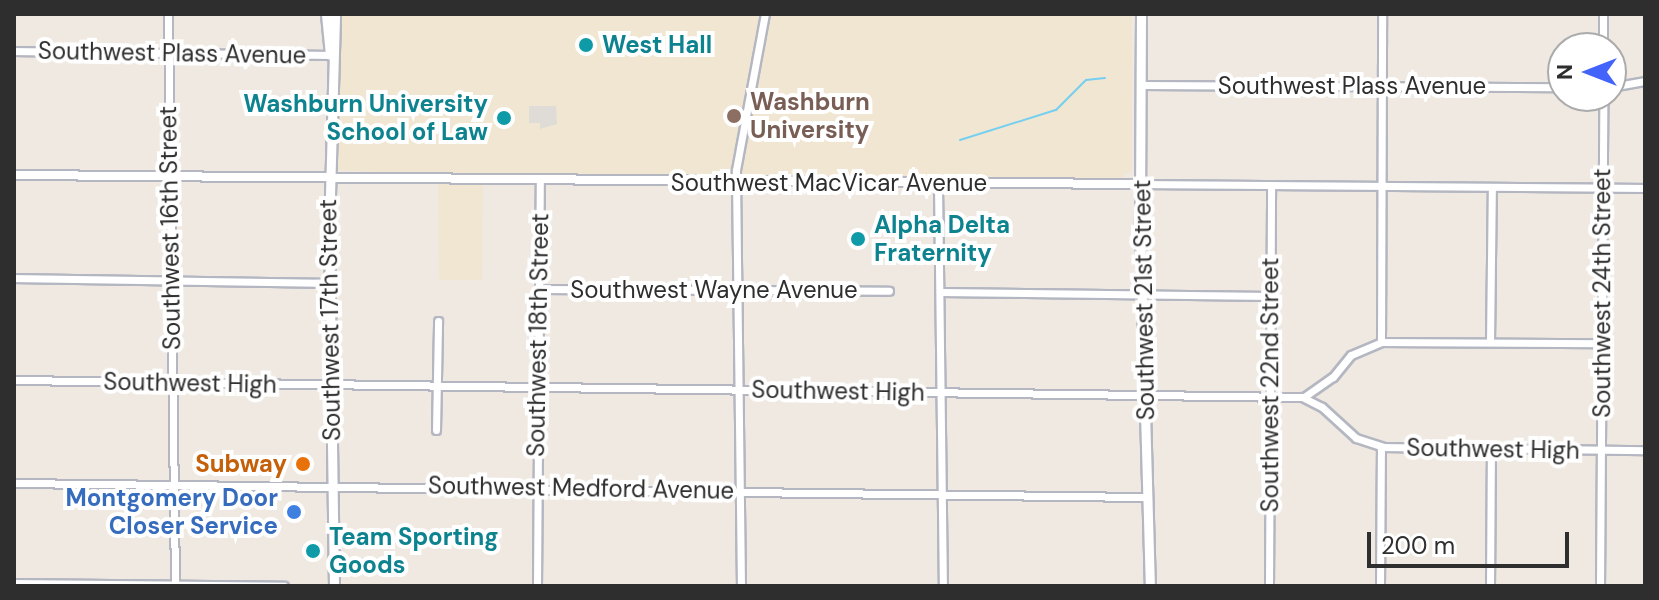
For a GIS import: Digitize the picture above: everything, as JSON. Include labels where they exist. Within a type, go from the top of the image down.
[{"type":"main road","name":"Southwest 17th Street","points":[[326,14],[330,55],[334,586]]},
{"type":"main road","name":"Southwest 17th Street","points":[[330,55],[335,14]]},
{"type":"main road","name":"Southwest 21st Street","points":[[1141,14],[1144,395],[1150,586]]},
{"type":"street","name":"Southwest 16th Street","points":[[168,14],[175,586]]},
{"type":"street","points":[[741,586],[735,182],[737,147],[765,14]]},
{"type":"street","points":[[1381,342],[1382,14]]},
{"type":"street","name":"Southwest Plass Avenue","points":[[14,51],[330,55]]},
{"type":"street","name":"Southwest Plass Avenue","points":[[1141,85],[1547,87]]},
{"type":"street","name":"Southwest 24th Street","points":[[1600,586],[1603,112]]},
{"type":"street","name":"Southwest MacVicar Avenue","points":[[14,175],[1645,188]]},
{"type":"street","name":"Southwest 18th Street","points":[[537,586],[535,386],[540,180]]},
{"type":"street","points":[[938,184],[943,586]]},
{"type":"street","name":"Southwest 22nd Street","points":[[1269,586],[1271,185]]},
{"type":"street","points":[[1490,342],[1492,187]]},
{"type":"street","points":[[14,278],[330,283]]},
{"type":"street","name":"Southwest Wayne Avenue","points":[[539,289],[889,291]]},
{"type":"street","points":[[940,292],[1271,296]]},
{"type":"street","points":[[436,430],[438,321]]},
{"type":"street","points":[[1302,397],[1333,377],[1351,355],[1381,342],[1602,343]]},
{"type":"street","name":"Southwest High","points":[[14,380],[1302,397],[1322,407],[1350,434],[1381,447],[1645,450]]},
{"type":"street","points":[[1380,586],[1381,447]]},
{"type":"street","points":[[1490,586],[1491,448]]},
{"type":"street","name":"Southwest Medford Avenue","points":[[14,483],[739,489],[1147,497]]},
{"type":"street","points":[[14,583],[284,586]]},
{"type":"shaded area","name":"Washburn University","points":[[337,14],[1132,14],[1132,170],[1118,180],[483,176],[482,280],[439,280],[438,175],[335,170]]},
{"type":"shaded area","points":[[529,106],[556,106],[557,124],[540,129],[540,123],[529,123]]},
{"type":"waterway","points":[[960,140],[1056,110],[1086,80],[1105,78]]},
{"type":"place","name":"West Hall","points":[[586,45]]},
{"type":"place","name":"Washburn University","points":[[734,116]]},
{"type":"place","name":"Washburn University School of Law","points":[[504,118]]},
{"type":"place","name":"Alpha Delta Fraternity","points":[[858,239]]},
{"type":"place","name":"Subway","points":[[303,464]]},
{"type":"place","name":"Montgomery Door Closer Service","points":[[294,512]]},
{"type":"place","name":"Team Sporting Goods","points":[[313,551]]}]
